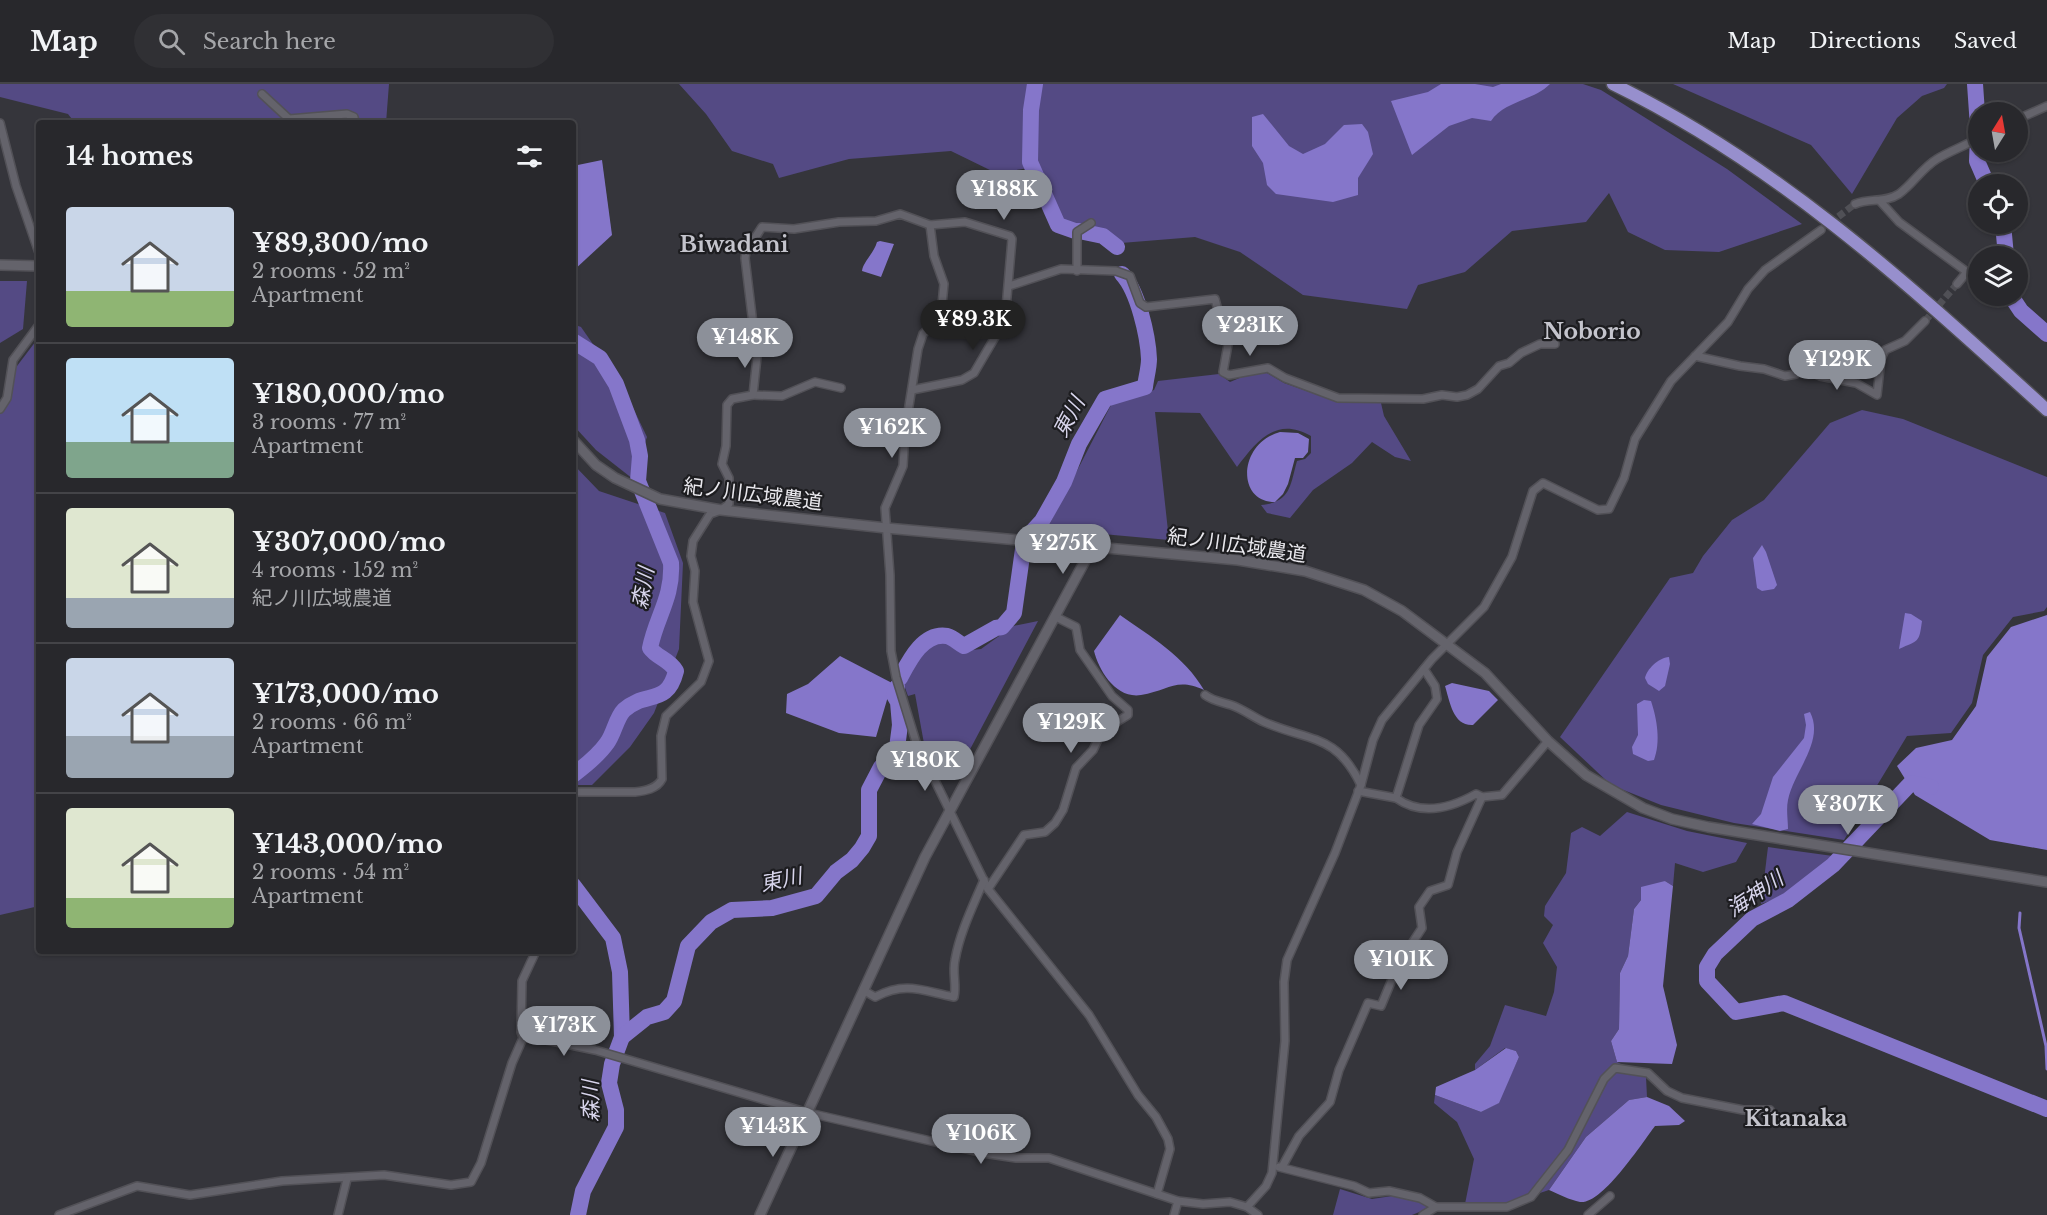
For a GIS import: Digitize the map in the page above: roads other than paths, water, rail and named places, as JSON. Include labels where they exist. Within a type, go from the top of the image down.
[{"type":"highway","points":[[1613,84],[1712,138],[1777,181],[1844,230],[1912,287],[2047,410]]},
{"type":"street","points":[[262,94],[289,119],[347,114],[354,117],[354,120]]},
{"type":"street","points":[[2028,115],[2047,106]]},
{"type":"street","points":[[0,123],[16,186],[36,244]]},
{"type":"street","points":[[1855,204],[1864,200],[1880,201],[1899,194],[1937,158],[1968,144]]},
{"type":"street","points":[[1880,201],[1899,222],[1967,272],[1957,284]]},
{"type":"street","points":[[753,395],[757,357],[745,258],[746,252],[762,227],[794,229],[839,222],[876,221],[900,214],[930,225],[965,222],[1010,236],[1012,239],[1005,320],[971,376],[912,390]]},
{"type":"street","points":[[1077,271],[1077,232],[1091,223]]},
{"type":"street","points":[[930,225],[934,256],[944,284],[941,315],[923,334],[905,431],[905,456],[899,478],[885,508],[890,575],[891,651],[896,677],[916,742],[988,889],[1089,1016],[1138,1095],[1156,1117],[1168,1138],[1170,1149],[1157,1194]]},
{"type":"street","points":[[1247,1207],[1266,1186],[1273,1166],[1285,1041],[1284,982],[1287,960],[1335,853],[1359,788],[1373,740],[1382,720],[1424,669],[1484,607],[1512,557],[1533,491],[1543,483],[1598,510],[1609,508],[1624,478],[1635,438],[1671,381],[1728,322],[1748,289],[1766,270],[1821,230]]},
{"type":"street","points":[[0,265],[36,266]]},
{"type":"street","points":[[1009,286],[1053,270],[1124,272],[1130,276],[1140,303],[1146,307],[1215,299],[1223,329],[1229,339],[1223,372],[1229,375],[1268,368],[1285,378],[1338,398],[1423,399],[1442,395],[1457,397],[1467,395],[1478,389],[1498,366],[1509,363],[1521,353],[1540,344],[1555,344]]},
{"type":"street","points":[[941,315],[1005,320]]},
{"type":"street","points":[[1695,356],[1764,369],[1785,376],[1796,374],[1802,368],[1820,376],[1856,383],[1877,395],[1881,359],[1885,350],[1905,340],[1925,321]]},
{"type":"street","points":[[0,408],[7,398],[13,360],[36,329]]},
{"type":"street","points":[[576,792],[645,791],[660,783],[662,779],[661,736],[666,716],[701,682],[709,661],[695,615],[695,571],[691,551],[698,531],[706,518],[729,504],[729,478],[722,464],[726,446],[727,405],[732,399],[753,395],[782,396],[815,382],[841,388]]},
{"type":"street","name":"紀ノ川広域農道","points":[[576,443],[596,465],[615,478],[660,500],[721,510],[886,528],[1238,560],[1305,572],[1364,590],[1402,610],[1485,673],[1548,741],[1586,775],[1643,808],[1672,819],[1708,826],[2047,882]]},
{"type":"street","points":[[760,1215],[809,1113],[863,990],[949,812],[1093,546]]},
{"type":"street","points":[[988,889],[1024,835],[1045,832],[1055,823],[1063,810],[1076,768],[1093,750],[1102,731],[1128,715],[1128,710],[1112,696],[1080,650],[1076,627],[1056,617]]},
{"type":"street","points":[[1396,798],[1419,725],[1437,699],[1435,686],[1424,669]]},
{"type":"street","points":[[1205,695],[1212,700],[1233,705],[1263,722],[1303,736],[1315,737],[1339,752],[1348,762],[1359,788]]},
{"type":"street","points":[[1359,788],[1396,798],[1406,806],[1428,809],[1459,804],[1476,794],[1482,797],[1502,795],[1548,741]]},
{"type":"street","points":[[1282,1167],[1299,1136],[1330,1102],[1339,1070],[1368,1003],[1381,1006],[1398,965],[1422,928],[1419,907],[1430,891],[1448,885],[1457,852],[1482,797]]},
{"type":"street","points":[[863,990],[875,997],[890,990],[916,987],[954,997],[955,961],[969,915],[984,880]]},
{"type":"street","points":[[59,1215],[137,1186],[190,1195],[282,1181],[347,1179],[384,1175],[451,1185],[471,1182],[481,1162],[512,1063],[523,1038],[521,1032],[522,981],[535,954]]},
{"type":"street","points":[[523,1038],[537,1038],[596,1050],[609,1056],[809,1113],[983,1153],[1016,1158],[1049,1158],[1178,1201],[1203,1204],[1230,1202],[1247,1207],[1258,1215]]},
{"type":"street","points":[[1273,1166],[1354,1186],[1369,1193],[1389,1191],[1420,1198],[1436,1207],[1507,1207],[1531,1197],[1568,1150],[1604,1079],[1615,1068],[1648,1073],[1667,1091],[1682,1098],[1743,1110],[1770,1110]]},
{"type":"street","points":[[338,1215],[347,1179]]},
{"type":"street","points":[[1588,1215],[1610,1196]]},
{"type":"street","points":[[1174,1215],[1178,1201]]},
{"type":"street","points":[[1423,1215],[1436,1207]]},
{"type":"waterway","name":"東川","points":[[1035,84],[1031,110],[1030,162],[1058,225],[1075,231]]},
{"type":"waterway","points":[[1975,84],[1976,102]]},
{"type":"waterway","points":[[1977,162],[1983,174]]},
{"type":"waterway","name":"東川","points":[[1079,231],[1103,236],[1117,247]]},
{"type":"waterway","points":[[2004,234],[2005,246]]},
{"type":"waterway","name":"東川","points":[[1031,533],[1042,521],[1064,482],[1079,444],[1105,399],[1145,387],[1149,366],[1147,338],[1133,291],[1122,274]]},
{"type":"waterway","points":[[2018,306],[2047,334]]},
{"type":"waterway","name":"森川","points":[[576,343],[600,358],[616,384],[637,440],[640,456],[638,481],[671,563],[667,597],[650,648],[676,671],[672,682],[661,694],[632,704],[624,710],[603,748],[576,772]]},
{"type":"waterway","name":"東川","points":[[900,678],[918,649],[931,638],[947,636],[964,646],[1002,627],[1014,613],[1023,549]]},
{"type":"waterway","name":"東川","points":[[622,1037],[647,1017],[664,1012],[674,1001],[688,946],[711,922],[732,910],[772,908],[816,896],[836,872],[852,860],[862,848],[869,836],[869,790],[881,767],[892,758],[897,748],[900,725],[898,702],[894,695],[897,687]]},
{"type":"waterway","name":"海神川","points":[[1931,787],[1911,783],[1833,865],[1788,900],[1752,919],[1715,954],[1707,967],[1707,981],[1736,1012],[1784,1003],[2047,1109]]},
{"type":"waterway","name":"森川","points":[[576,889],[613,938],[620,972],[622,1037],[612,1064],[609,1083],[616,1110],[616,1127],[583,1191],[578,1215]]},
{"type":"waterway","points":[[2020,913],[2019,928],[2046,1046],[2047,1069]]},
{"type":"tunnel","points":[[1830,223],[1855,204]]},
{"type":"tunnel","points":[[1925,321],[1957,284]]},
{"type":"district","name":"Biwadani","points":[[734,244]]},
{"type":"district","name":"Noborio","points":[[1592,331]]},
{"type":"district","name":"Kitanaka","points":[[1796,1118]]}]
